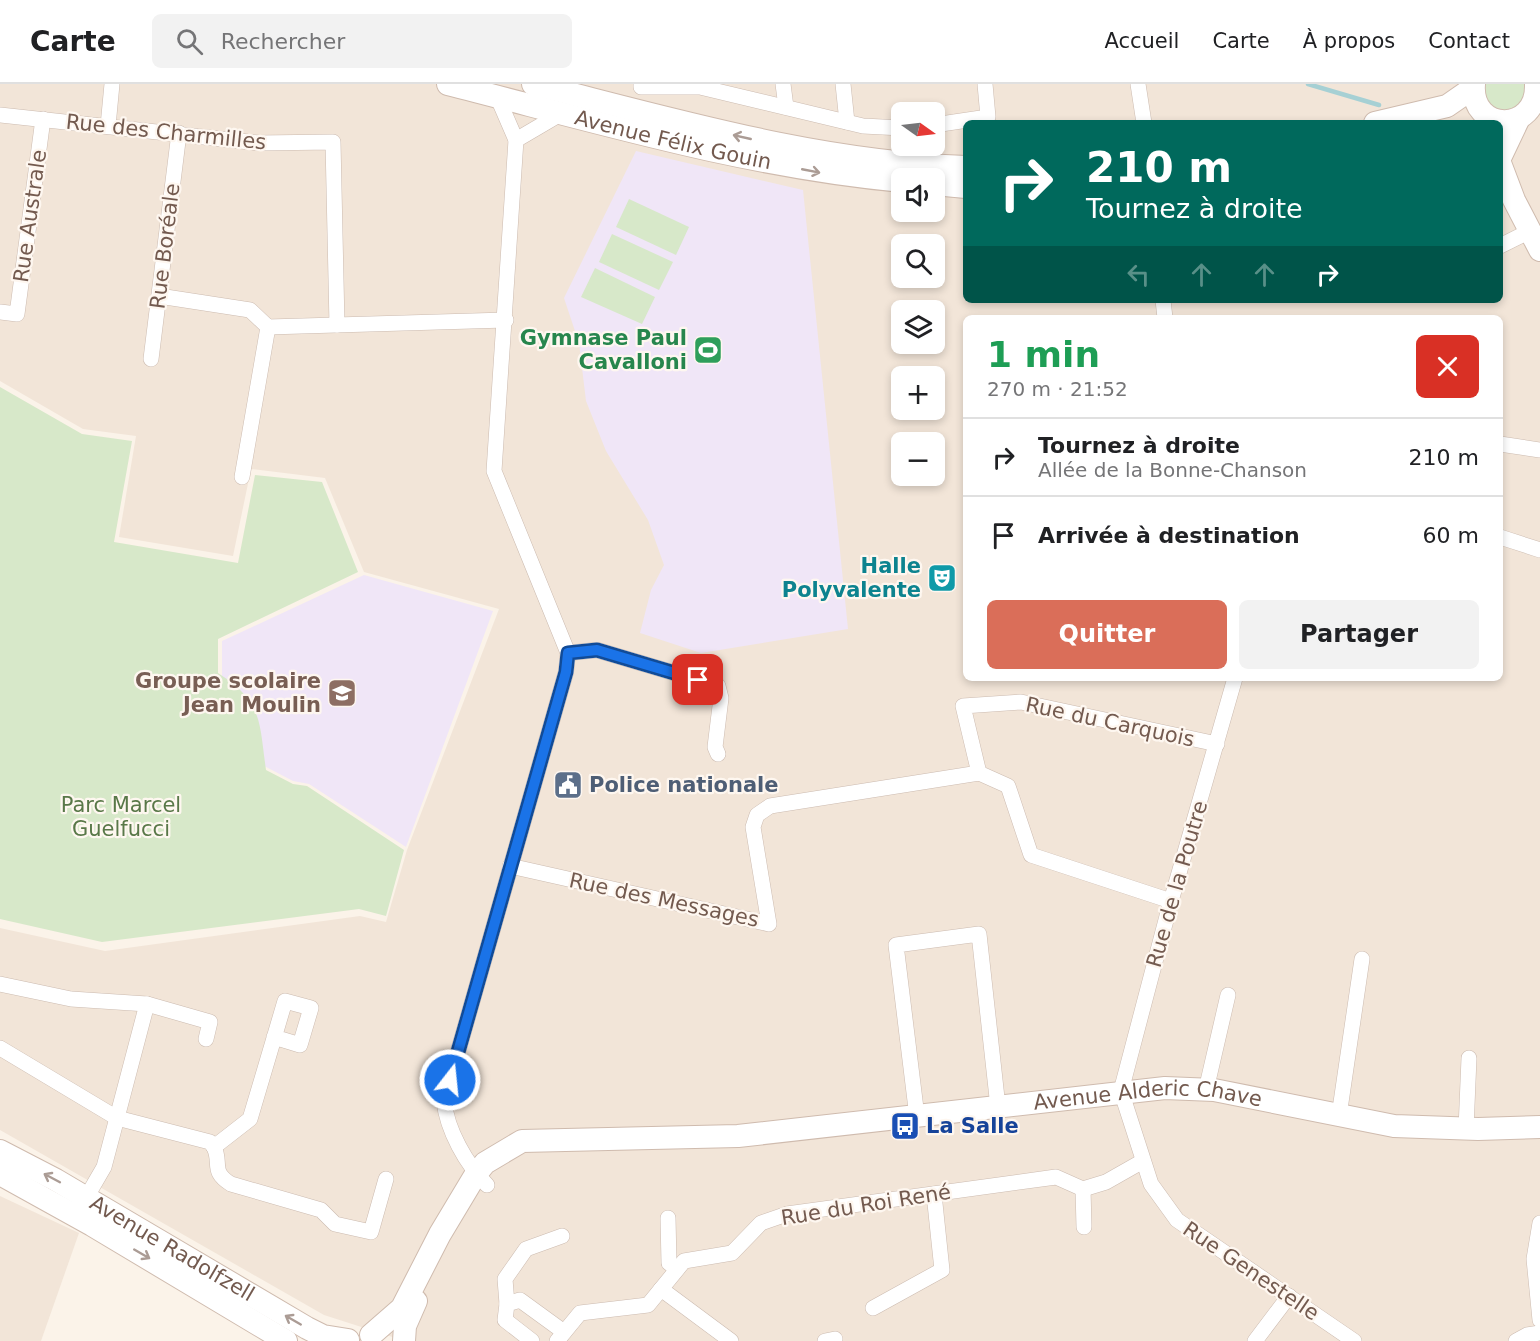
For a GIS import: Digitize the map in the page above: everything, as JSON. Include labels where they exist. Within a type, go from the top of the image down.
[{"type":"main road","name":"Avenue Félix Gouin","points":[[448,84],[744,159],[824,173],[891,180]]},
{"type":"main road","name":"Avenue Félix Gouin","points":[[533,84],[747,138],[836,155],[963,167]]},
{"type":"main road","points":[[1388,120],[1447,106],[1473,86],[1476,102],[1487,117]]},
{"type":"main road","points":[[1501,120],[1532,102]]},
{"type":"main road","points":[[1503,155],[1532,102]]},
{"type":"main road","points":[[1455,120],[1487,117]]},
{"type":"main road","points":[[1503,169],[1514,200],[1535,240]]},
{"type":"main road","points":[[945,185],[963,187]]},
{"type":"main road","name":"Avenue Alderic Chave","points":[[404,1341],[410,1312],[482,1179],[485,1163],[522,1141],[547,1138],[576,1141],[738,1136],[1161,1088],[1206,1090],[1271,1100],[1394,1126],[1466,1129],[1540,1127]]},
{"type":"main road","name":"Avenue Radolfzell","points":[[0,1151],[86,1198],[307,1328],[323,1336],[347,1341]]},
{"type":"main road","name":"Avenue Radolfzell","points":[[0,1174],[92,1225],[286,1341]]},
{"type":"main road","name":"Avenue Alderic Chave","points":[[381,1338],[382,1329],[402,1308],[440,1234],[482,1179]]},
{"type":"main road","points":[[347,1341],[381,1338]]},
{"type":"street","points":[[108,126],[112,84]]},
{"type":"street","points":[[783,84],[786,107]]},
{"type":"street","points":[[843,84],[847,122]]},
{"type":"street","points":[[986,84],[989,120]]},
{"type":"street","points":[[1138,84],[1144,120]]},
{"type":"street","points":[[626,108],[641,86],[700,86],[862,126],[891,127]]},
{"type":"street","points":[[482,1179],[446,1120],[444,1101],[566,672],[565,646],[494,471],[506,320],[516,140],[497,96]]},
{"type":"street","points":[[516,140],[562,113]]},
{"type":"street","name":"Rue des Charmilles","points":[[0,115],[259,143],[333,142],[337,325]]},
{"type":"street","name":"Rue Australe","points":[[0,312],[17,314],[43,119]]},
{"type":"street","points":[[945,124],[963,122]]},
{"type":"street","name":"Rue Boréale","points":[[151,359],[179,133]]},
{"type":"street","points":[[1503,245],[1535,240]]},
{"type":"street","points":[[159,296],[250,310],[268,327],[506,320]]},
{"type":"street","points":[[242,477],[268,327]]},
{"type":"street","points":[[1503,444],[1540,450]]},
{"type":"street","points":[[1503,538],[1540,550]]},
{"type":"street","points":[[565,646],[597,650],[718,686],[721,698],[715,747],[718,754]]},
{"type":"street","name":"Rue de la Poutre","points":[[1121,1092],[1171,901],[1234,681]]},
{"type":"street","name":"Rue du Carquois","points":[[979,773],[963,706],[1021,702],[1217,744]]},
{"type":"street","points":[[979,773],[1008,786],[1031,855],[1171,901]]},
{"type":"street","name":"Rue des Messages","points":[[510,866],[770,924],[753,827],[757,815],[770,806],[979,773]]},
{"type":"street","points":[[917,1117],[896,945],[979,934],[998,1107]]},
{"type":"street","points":[[1339,1116],[1362,959]]},
{"type":"street","points":[[0,984],[71,999],[147,1004],[210,1022],[206,1039]]},
{"type":"street","points":[[1206,1090],[1228,995]]},
{"type":"street","points":[[86,1198],[104,1167],[147,1004]]},
{"type":"street","points":[[214,1147],[250,1119],[274,1038]]},
{"type":"street","points":[[0,1048],[117,1118],[210,1142],[217,1153],[216,1167],[221,1178],[231,1185],[321,1210],[335,1224],[371,1232],[387,1179]]},
{"type":"street","points":[[1466,1129],[1469,1058]]},
{"type":"street","name":"Rue Genestelle","points":[[1121,1092],[1150,1184],[1177,1220],[1354,1341]]},
{"type":"street","points":[[1084,1227],[1083,1189],[1106,1182],[1143,1161]]},
{"type":"street","name":"Rue du Roi René","points":[[561,1337],[580,1313],[648,1305],[684,1261],[732,1253],[761,1223],[787,1214],[1056,1177],[1083,1189]]},
{"type":"street","points":[[873,1308],[942,1270],[934,1194]]},
{"type":"street","points":[[668,1218],[669,1263],[677,1269]]},
{"type":"street","points":[[1540,1223],[1534,1260],[1540,1320]]},
{"type":"street","points":[[532,1341],[505,1320],[507,1304],[505,1279],[526,1249],[562,1236]]},
{"type":"street","points":[[661,1289],[731,1341]]},
{"type":"street","points":[[1254,1341],[1289,1296]]},
{"type":"street","points":[[507,1304],[520,1300],[561,1337]]},
{"type":"street","points":[[1516,1341],[1527,1335],[1540,1333]]},
{"type":"shaded area","points":[[0,84],[1540,84],[1540,1341],[405,1341],[324,1315],[0,1130],[0,928],[105,951],[360,916],[386,922],[407,850],[499,609],[364,572],[325,478],[251,469],[233,556],[119,537],[136,436],[83,429],[0,381]]},
{"type":"shaded area","points":[[636,151],[803,190],[848,629],[701,653],[640,633],[651,590],[664,565],[648,520],[606,451],[586,401],[579,343],[564,298]]},
{"type":"shaded area","name":"Groupe scolaire Jean Moulin","points":[[364,575],[493,611],[406,847],[309,784],[293,781],[222,744],[222,641]]},
{"type":"shaded area","points":[[0,1196],[79,1233],[41,1341],[0,1341]]},
{"type":"green space","points":[[1481,84],[1529,84],[1517,112],[1488,107]]},
{"type":"green space","points":[[629,199],[689,227],[676,255],[616,227]]},
{"type":"green space","points":[[612,234],[673,262],[659,290],[599,262]]},
{"type":"green space","points":[[595,268],[655,297],[642,324],[581,297]]},
{"type":"green space","name":"Parc Marcel Guelfucci","points":[[0,387],[82,434],[132,441],[114,542],[238,563],[255,475],[322,482],[358,572],[218,639],[218,673],[244,694],[256,714],[260,725],[266,770],[293,784],[307,786],[404,850],[386,916],[359,909],[102,942],[0,919]]},
{"type":"waterway","points":[[1308,84],[1379,105]]},
{"type":"place","name":"Gymnase Paul Cavalloni","points":[[708,350]]},
{"type":"place","name":"Halle Polyvalente","points":[[942,578]]},
{"type":"place","name":"Groupe scolaire Jean Moulin","points":[[342,693]]},
{"type":"place","name":"Police nationale","points":[[568,785]]},
{"type":"place","name":"La Salle","points":[[905,1126]]},
{"type":"route","points":[[450,1080],[566,672],[568,653],[597,650],[698,680]]}]
